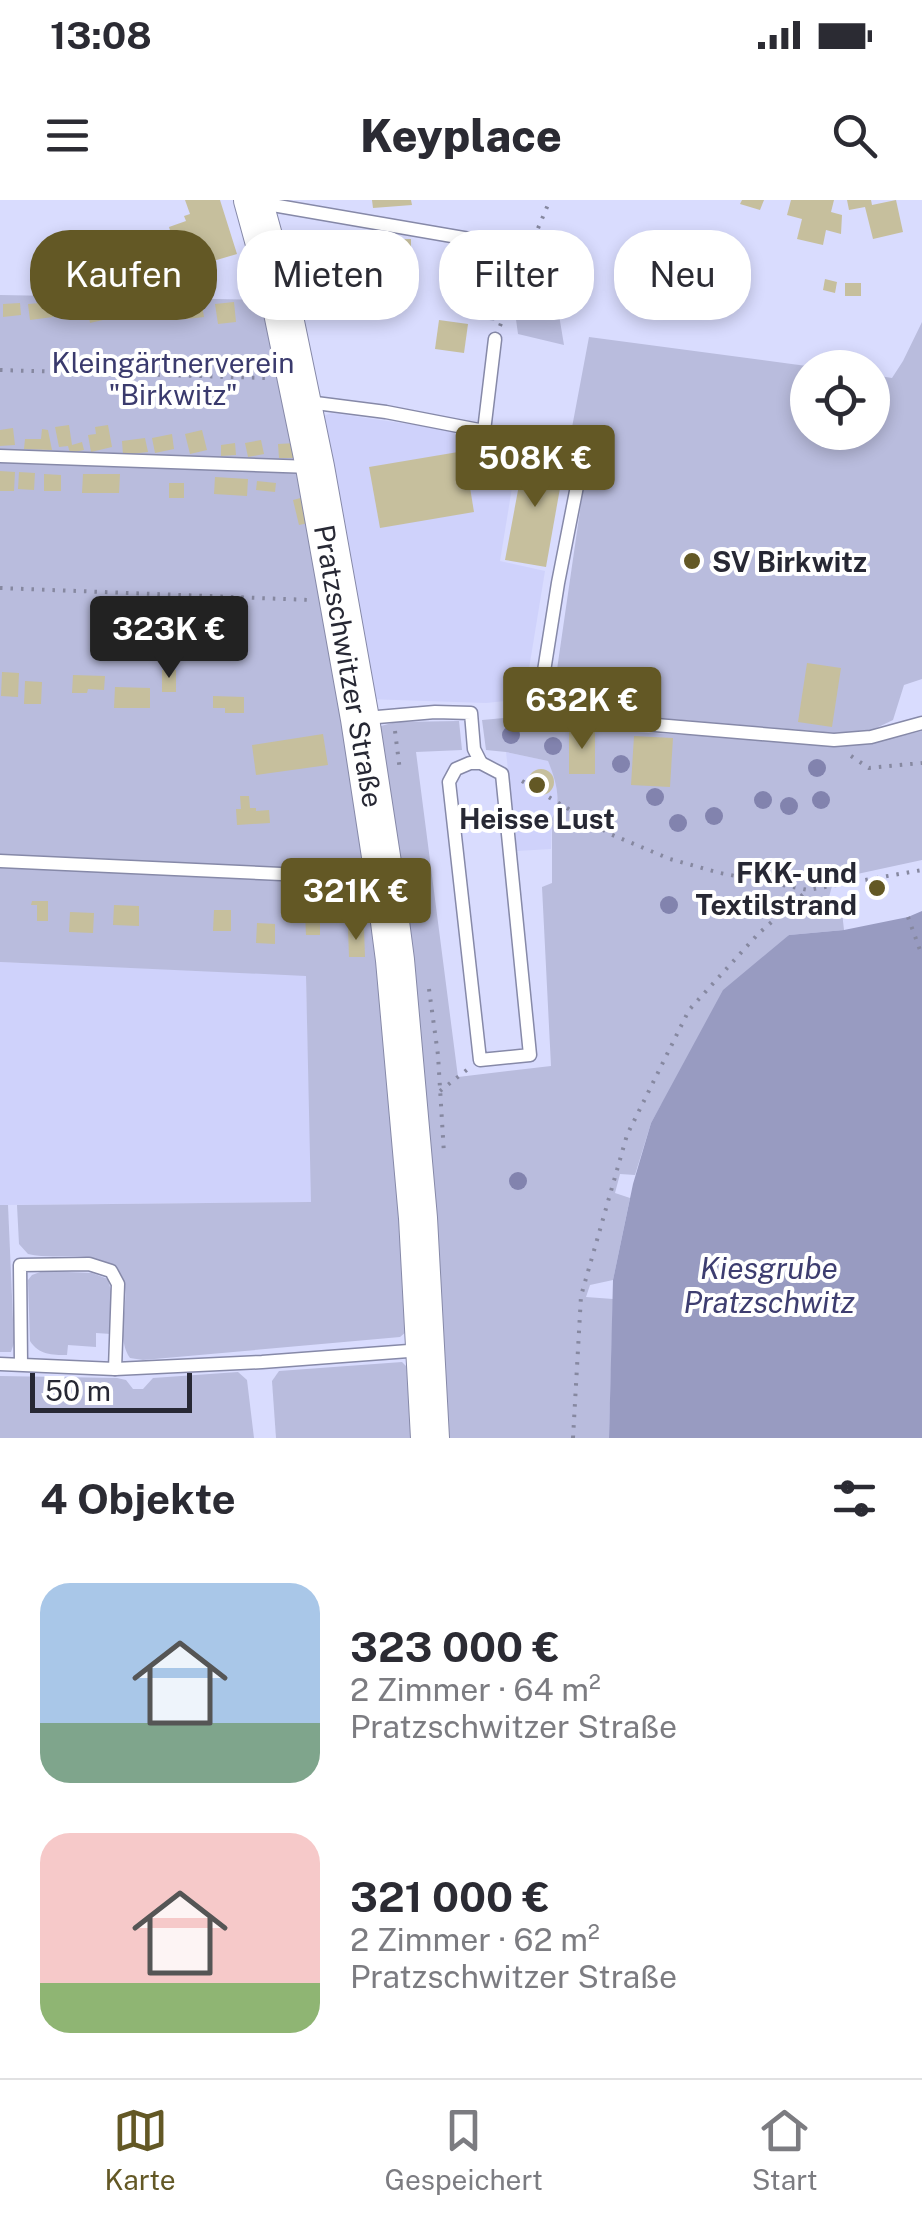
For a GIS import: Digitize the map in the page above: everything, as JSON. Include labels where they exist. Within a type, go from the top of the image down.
[{"type":"street","name":"Pratzschwitzer Straße","points":[[254,201],[280,298],[315,467],[384,876],[418,1218],[430,1438]]},
{"type":"lane","points":[[254,201],[439,234]]},
{"type":"lane","points":[[298,390],[484,432],[495,339]]},
{"type":"lane","points":[[577,452],[580,476],[537,715],[834,740],[872,737],[922,723]]},
{"type":"lane","points":[[0,456],[315,467]]},
{"type":"lane","points":[[360,719],[471,713],[474,749],[481,763]]},
{"type":"lane","points":[[470,762],[481,763],[502,774],[530,1055],[480,1060],[449,782],[456,769],[470,762]]},
{"type":"lane","points":[[0,861],[384,876]]},
{"type":"lane","points":[[21,1364],[20,1265],[89,1264],[110,1271],[118,1284],[115,1368]]},
{"type":"lane","points":[[0,1364],[115,1368],[425,1350]]},
{"type":"path","points":[[495,339],[550,200]]},
{"type":"path","points":[[0,370],[298,390]]},
{"type":"path","points":[[484,432],[577,452]]},
{"type":"path","points":[[0,588],[339,601]]},
{"type":"path","points":[[834,740],[834,745],[869,768],[922,764]]},
{"type":"path","points":[[502,774],[508,773],[610,834],[650,852],[720,872],[808,890],[922,870]]},
{"type":"path","points":[[574,1438],[581,1296],[627,1134],[688,1010],[758,934],[808,890]]},
{"type":"path","points":[[908,916],[920,950]]},
{"type":"path","points":[[440,1091],[480,1060]]},
{"type":"shaded area","points":[[332,413],[519,445],[500,561],[545,571],[524,699],[486,703],[366,699],[323,416]]},
{"type":"shaded area","points":[[506,752],[548,761],[557,793],[551,849],[517,851]]},
{"type":"shaded area","points":[[0,962],[306,975],[312,1202],[0,1205]]},
{"type":"green space","name":"Kleingärtnerverein \"Birkwitz\"","points":[[0,295],[30,296],[30,320],[217,320],[217,299],[237,299],[237,320],[272,320],[373,871],[413,1326],[400,1337],[143,1360],[130,1358],[124,1344],[125,1286],[120,1274],[110,1264],[92,1258],[28,1254],[19,1244],[17,1205],[311,1202],[306,976],[0,962]]},
{"type":"green space","points":[[516,320],[560,320],[564,345],[518,334]]},
{"type":"green space","name":"SV Birkwitz","points":[[922,322],[922,679],[904,685],[893,720],[870,731],[835,733],[551,711],[584,483],[585,448],[570,438],[589,337],[790,364],[790,450],[890,450],[890,378]]},
{"type":"green space","points":[[504,718],[620,731],[791,741],[876,742],[922,731],[922,860],[834,879],[829,897],[831,909],[842,912],[844,930],[789,935],[661,1105],[651,1123],[635,1175],[620,1174],[615,1193],[630,1198],[613,1280],[590,1285],[586,1297],[613,1299],[609,1438],[440,1438],[377,727],[396,722],[459,721],[462,750],[416,752],[458,1077],[551,1066],[542,887],[552,883],[552,818],[557,790],[548,761],[486,750],[482,720]]},
{"type":"green space","points":[[0,1205],[8,1205],[14,1343],[11,1352],[0,1352]]},
{"type":"green space","points":[[43,1271],[92,1273],[108,1279],[112,1295],[111,1334],[96,1333],[96,1347],[68,1345],[67,1355],[37,1349],[30,1341],[28,1280]]},
{"type":"green space","points":[[402,1362],[415,1375],[419,1438],[276,1438],[272,1381],[279,1371]]},
{"type":"green space","points":[[238,1372],[247,1380],[254,1438],[0,1438],[0,1376],[117,1378],[126,1380],[133,1389],[143,1389],[153,1378]]},
{"type":"water","name":"Kiesgrube Pratzschwitz","points":[[922,911],[922,1438],[609,1438],[613,1280],[633,1184],[651,1123],[723,990],[789,935],[844,930]]},
{"type":"building","points":[[185,200],[220,200],[237,254],[217,260],[217,230],[170,230],[190,214]]},
{"type":"building","points":[[372,200],[411,200],[412,205],[373,208]]},
{"type":"building","points":[[742,200],[764,200],[760,210],[740,204]]},
{"type":"building","points":[[791,200],[834,200],[831,212],[842,215],[841,234],[826,230],[823,245],[797,239],[802,219],[787,215]]},
{"type":"building","points":[[847,200],[871,200],[872,205],[896,200],[903,232],[873,239],[865,207],[849,210]]},
{"type":"building","points":[[825,279],[837,282],[835,293],[823,290]]},
{"type":"building","points":[[845,283],[861,283],[861,296],[845,296]]},
{"type":"building","points":[[234,302],[236,322],[218,324],[217,304]]},
{"type":"building","points":[[20,303],[21,315],[3,317],[3,304]]},
{"type":"building","points":[[439,320],[468,324],[464,353],[435,349]]},
{"type":"building","points":[[69,425],[72,445],[82,442],[84,450],[70,453],[68,446],[59,447],[55,427]]},
{"type":"building","points":[[108,425],[112,447],[91,452],[88,435],[96,434],[95,427]]},
{"type":"building","points":[[13,428],[15,445],[0,446],[0,430]]},
{"type":"building","points":[[42,429],[48,430],[52,450],[24,449],[25,439],[41,439]]},
{"type":"building","points":[[202,430],[207,450],[190,454],[185,434]]},
{"type":"building","points":[[172,434],[174,449],[155,453],[152,438]]},
{"type":"building","points":[[145,438],[148,452],[123,455],[122,441]]},
{"type":"building","points":[[261,440],[264,454],[248,457],[245,443]]},
{"type":"building","points":[[235,443],[236,455],[221,456],[221,445]]},
{"type":"building","points":[[296,443],[297,458],[279,458],[278,444]]},
{"type":"building","points":[[464,451],[474,512],[380,528],[369,467]]},
{"type":"building","points":[[525,453],[565,460],[546,567],[505,560]]},
{"type":"building","points":[[0,471],[15,472],[14,491],[0,491]]},
{"type":"building","points":[[19,472],[35,473],[34,490],[18,489]]},
{"type":"building","points":[[44,474],[61,475],[61,491],[44,491]]},
{"type":"building","points":[[83,474],[120,474],[119,493],[82,493]]},
{"type":"building","points":[[215,477],[248,479],[247,496],[214,494]]},
{"type":"building","points":[[257,481],[276,483],[275,492],[256,490]]},
{"type":"building","points":[[169,483],[184,483],[184,498],[169,498]]},
{"type":"building","points":[[308,496],[314,522],[299,525],[293,500]]},
{"type":"building","points":[[807,663],[841,668],[832,727],[798,722]]},
{"type":"building","points":[[162,670],[176,670],[176,692],[162,692]]},
{"type":"building","points":[[2,672],[19,673],[18,697],[1,696]]},
{"type":"building","points":[[73,675],[105,676],[104,690],[72,693]]},
{"type":"building","points":[[25,681],[42,682],[41,704],[24,704]]},
{"type":"building","points":[[115,687],[150,688],[150,708],[114,708]]},
{"type":"building","points":[[213,696],[244,697],[244,713],[225,713],[225,708],[213,708]]},
{"type":"building","points":[[569,731],[595,731],[595,774],[569,774]]},
{"type":"building","points":[[323,734],[328,765],[256,775],[252,745]]},
{"type":"building","points":[[634,736],[673,738],[670,787],[631,785]]},
{"type":"building","points":[[541,769],[550,773],[554,782],[550,791],[541,795],[532,791],[528,782],[532,773]]},
{"type":"building","points":[[240,796],[249,796],[250,808],[256,811],[269,810],[270,823],[237,825]]},
{"type":"building","points":[[32,901],[48,901],[48,921],[37,921],[37,905],[31,905]]},
{"type":"building","points":[[114,905],[139,906],[139,926],[113,925]]},
{"type":"building","points":[[214,910],[231,910],[231,931],[213,931]]},
{"type":"building","points":[[70,912],[94,913],[93,933],[69,932]]},
{"type":"building","points":[[320,913],[320,935],[306,935],[305,914]]},
{"type":"building","points":[[257,923],[275,924],[275,944],[256,943]]},
{"type":"building","points":[[348,929],[364,929],[365,957],[349,957]]},
{"type":"place","name":"SV Birkwitz","points":[[692,561]]},
{"type":"place","name":"Heisse Lust","points":[[537,785]]},
{"type":"place","name":"FKK- und Textilstrand","points":[[877,888]]}]
